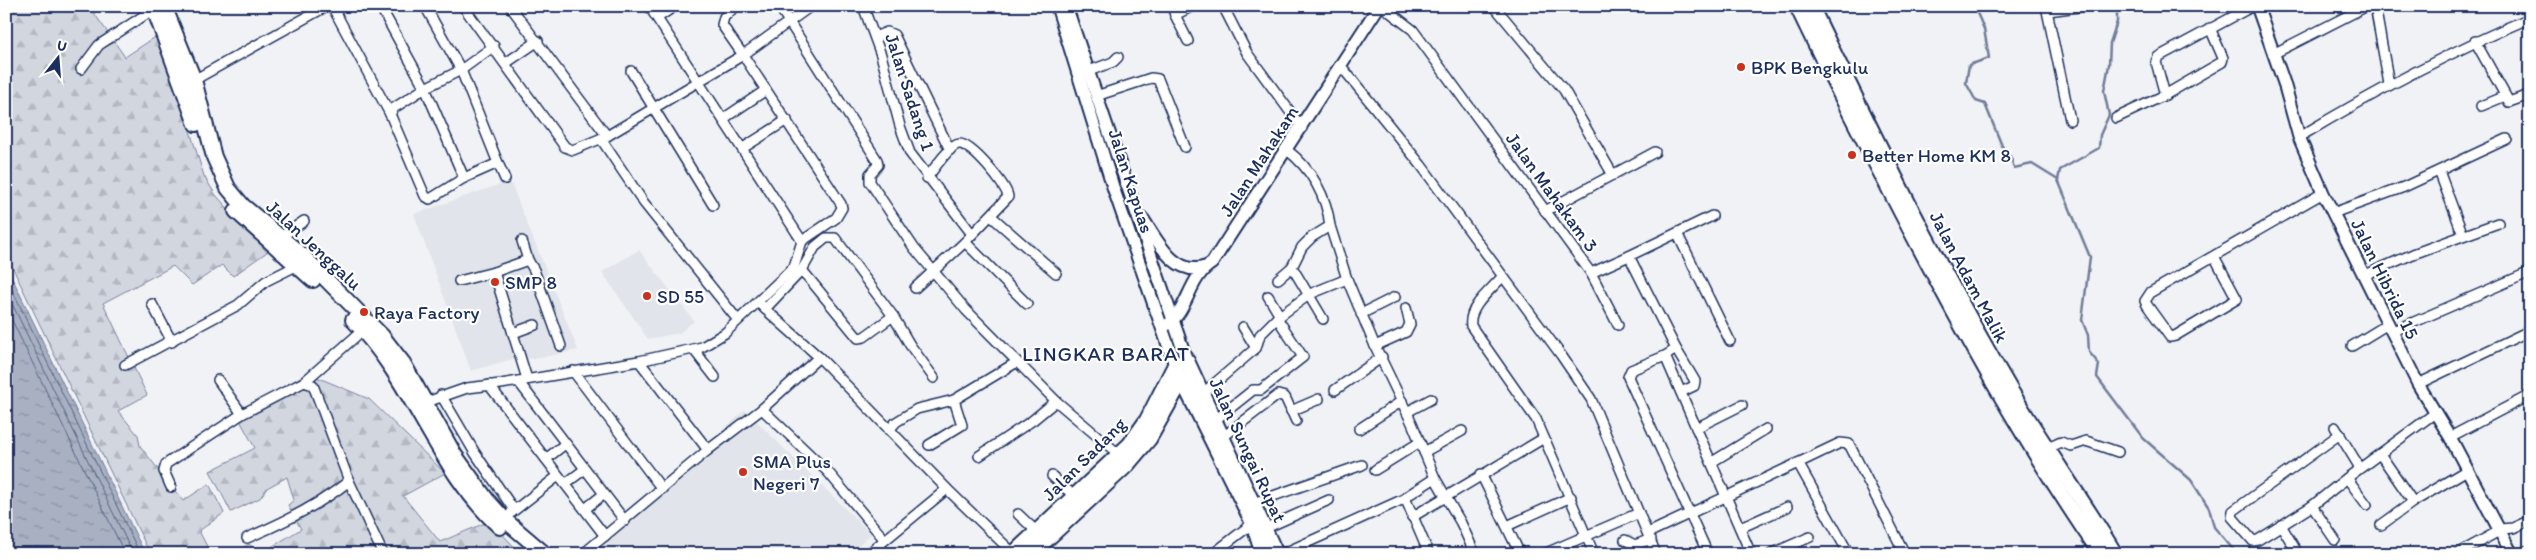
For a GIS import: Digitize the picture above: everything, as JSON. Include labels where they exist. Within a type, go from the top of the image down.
[{"type":"main road","name":"Jalan Adam Malik","points":[[1797,6],[1885,159],[1972,322],[2109,553]]},
{"type":"main road","name":"Jalan Adam Malik","points":[[1811,6],[1836,72],[1979,360],[2043,469],[2109,553]]},
{"type":"main road","name":"Jalan Jenggalu","points":[[157,7],[194,80],[208,163],[232,206],[298,264],[363,330],[422,404],[486,500],[545,554]]},
{"type":"main road","name":"Jalan Jenggalu","points":[[157,7],[204,136],[228,188],[243,206],[281,237],[382,336],[403,363],[422,404]]},
{"type":"main road","name":"Jalan Sungai Rupat","points":[[1181,363],[1259,526],[1269,552]]},
{"type":"main road","name":"Jalan Sadang","points":[[1014,554],[1074,496],[1124,459],[1130,444],[1147,420],[1181,363]]},
{"type":"main road","name":"Jalan Sungai Rupat","points":[[1188,378],[1201,395],[1223,437],[1253,503],[1259,526]]},
{"type":"main road","points":[[1031,554],[1124,459],[1149,439],[1188,378]]},
{"type":"main road","name":"Jalan Jenggalu","points":[[506,518],[531,554]]},
{"type":"street","points":[[194,80],[327,6]]},
{"type":"street","points":[[332,6],[390,114],[426,198],[430,198],[464,178],[498,163]]},
{"type":"street","points":[[380,6],[426,88],[464,178]]},
{"type":"street","points":[[425,6],[461,70],[505,179]]},
{"type":"street","points":[[464,6],[565,147],[573,150],[604,138],[656,109],[743,55],[812,6]]},
{"type":"street","points":[[510,6],[538,41],[604,138],[644,203],[737,319]]},
{"type":"street","points":[[649,6],[802,241]]},
{"type":"street","points":[[657,18],[675,6]]},
{"type":"street","points":[[422,404],[441,395],[489,385],[639,361],[694,350],[714,341],[794,266],[802,241],[836,218],[842,208],[787,120],[722,26],[724,16],[736,6]]},
{"type":"street","points":[[779,6],[877,160],[878,165],[870,174],[870,182],[904,234],[966,310],[1056,401],[1124,459]]},
{"type":"street","name":"Jalan Sadang 1","points":[[862,6],[875,37],[900,126],[910,153],[927,178],[972,234]]},
{"type":"street","name":"Jalan Kapuas","points":[[1057,6],[1104,137],[1133,205],[1181,363]]},
{"type":"street","name":"Jalan Kapuas","points":[[1066,6],[1089,70],[1096,96],[1114,190],[1168,325]]},
{"type":"street","points":[[1188,42],[1173,10],[1193,6]]},
{"type":"street","points":[[1223,6],[1246,53],[1302,128]]},
{"type":"street","name":"Jalan Mahakam","points":[[1168,325],[1189,305],[1209,265],[1302,128],[1381,6]]},
{"type":"street","name":"Jalan Mahakam 3","points":[[1381,6],[1413,30],[1591,273],[1712,216]]},
{"type":"street","points":[[1494,6],[1564,90],[1612,175]]},
{"type":"street","points":[[2070,120],[2047,9],[2085,6]]},
{"type":"street","points":[[2165,95],[2156,59],[2210,28],[2255,6]]},
{"type":"street","name":"Jalan Hibrida 15","points":[[2255,6],[2273,54],[2299,137],[2323,193],[2418,384],[2450,437],[2512,554]]},
{"type":"street","points":[[2273,54],[2348,10],[2367,6]]},
{"type":"street","points":[[2375,6],[2389,84]]},
{"type":"street","points":[[81,69],[99,45],[157,7]]},
{"type":"street","points":[[2299,137],[2389,84],[2475,41],[2530,18]]},
{"type":"street","points":[[2116,118],[2165,95],[2222,62],[2223,58],[2210,28]]},
{"type":"street","points":[[875,37],[887,32],[894,35],[950,150]]},
{"type":"street","points":[[506,63],[538,41]]},
{"type":"street","points":[[2475,41],[2509,102],[2526,96],[2530,98]]},
{"type":"street","points":[[390,114],[394,108],[426,88],[461,70],[494,46]]},
{"type":"street","points":[[1089,70],[1113,62],[1118,57]]},
{"type":"street","points":[[1341,66],[1409,150],[1561,355],[1590,399],[1656,554]]},
{"type":"street","points":[[631,71],[713,205]]},
{"type":"street","points":[[1096,96],[1152,78],[1158,79],[1185,147]]},
{"type":"street","points":[[723,119],[766,90]]},
{"type":"street","points":[[2481,106],[2505,96]]},
{"type":"street","points":[[743,148],[787,120]]},
{"type":"street","points":[[2333,213],[2404,187],[2507,139]]},
{"type":"street","points":[[915,288],[965,242],[1008,197],[1007,190],[972,149],[959,144],[950,150],[927,178]]},
{"type":"street","points":[[1287,150],[1297,158],[1320,190],[1347,279],[1361,314],[1407,412],[1435,478],[1475,554]]},
{"type":"street","points":[[1546,211],[1655,152]]},
{"type":"street","points":[[2439,171],[2462,235]]},
{"type":"street","points":[[2214,256],[2237,299],[2175,336],[2170,337],[2147,305],[2148,297],[2152,292],[2214,256],[2323,193]]},
{"type":"street","points":[[1133,205],[1168,256],[1191,269],[1209,265]]},
{"type":"street","points":[[990,216],[1056,273]]},
{"type":"street","points":[[281,237],[304,221]]},
{"type":"street","points":[[2365,275],[2462,235],[2498,223]]},
{"type":"street","points":[[1278,279],[1292,267],[1302,247],[1314,234],[1330,226]]},
{"type":"street","points":[[1677,233],[1730,341]]},
{"type":"street","points":[[765,309],[802,270],[814,246],[826,238],[835,238],[893,316],[910,345],[934,378]]},
{"type":"street","points":[[522,241],[561,346]]},
{"type":"street","points":[[965,242],[1027,304]]},
{"type":"street","points":[[1630,256],[1676,349],[1695,381],[1694,386],[1681,392]]},
{"type":"street","points":[[459,281],[494,272],[528,260]]},
{"type":"street","points":[[125,365],[172,342],[238,305],[266,281],[298,264]]},
{"type":"street","points":[[1292,267],[1310,294],[1323,319]]},
{"type":"street","points":[[802,270],[858,338],[864,337],[893,316]]},
{"type":"street","points":[[494,272],[513,334],[523,380],[566,444],[625,521]]},
{"type":"street","points":[[2352,346],[2390,328],[2530,272]]},
{"type":"street","points":[[1591,273],[1618,326]]},
{"type":"street","points":[[1502,277],[1473,310],[1470,319],[1471,326],[1536,418],[1594,554]]},
{"type":"street","points":[[1201,395],[1256,348],[1260,335],[1279,317],[1310,294],[1347,279]]},
{"type":"street","points":[[1214,421],[1252,390],[1261,390],[1303,356],[1268,296]]},
{"type":"street","points":[[1361,314],[1395,297]]},
{"type":"street","points":[[757,301],[820,357],[947,489],[1014,554]]},
{"type":"street","points":[[152,304],[172,342]]},
{"type":"street","points":[[1375,346],[1406,332],[1410,324],[1406,308]]},
{"type":"street","points":[[513,334],[535,325]]},
{"type":"street","points":[[1244,327],[1256,348]]},
{"type":"street","points":[[171,487],[164,471],[166,464],[242,414],[304,382],[363,330]]},
{"type":"street","points":[[2418,384],[2529,330]]},
{"type":"street","points":[[1676,349],[1666,356],[1631,370],[1628,377],[1708,554]]},
{"type":"street","points":[[694,350],[715,377]]},
{"type":"street","points":[[1666,356],[1751,554]]},
{"type":"street","points":[[583,554],[708,450],[762,409],[820,357]]},
{"type":"street","points":[[1335,390],[1382,357]]},
{"type":"street","points":[[639,361],[708,450]]},
{"type":"street","points":[[889,430],[896,422],[923,406],[954,400],[1017,362]]},
{"type":"street","points":[[573,371],[662,489]]},
{"type":"street","points":[[218,380],[242,414]]},
{"type":"street","points":[[304,382],[312,385],[349,481],[383,554]]},
{"type":"street","points":[[489,385],[605,536]]},
{"type":"street","points":[[441,395],[475,453],[506,518],[558,476]]},
{"type":"street","points":[[1223,437],[1278,395],[1285,398],[1296,421]]},
{"type":"street","points":[[2450,437],[2530,396]]},
{"type":"street","points":[[1291,411],[1319,399]]},
{"type":"street","points":[[1407,412],[1431,399]]},
{"type":"street","points":[[929,445],[962,425],[954,400]]},
{"type":"street","points":[[979,456],[1033,420],[1056,401]]},
{"type":"street","points":[[1359,429],[1402,402]]},
{"type":"street","points":[[1696,428],[1742,405]]},
{"type":"street","points":[[762,409],[828,472],[884,539]]},
{"type":"street","points":[[2360,468],[2338,431],[2232,514],[2232,517],[2254,541],[2312,506],[2346,478],[2380,454],[2435,412]]},
{"type":"street","points":[[1712,462],[1766,429]]},
{"type":"street","points":[[1424,452],[1462,431]]},
{"type":"street","points":[[1412,517],[1544,438]]},
{"type":"street","points":[[2045,448],[2061,442],[2071,446],[2086,441],[2118,452]]},
{"type":"street","points":[[1375,470],[1420,442]]},
{"type":"street","points":[[1625,540],[1632,545],[1690,512],[1840,443],[1849,444],[1905,554]]},
{"type":"street","points":[[546,459],[566,444]]},
{"type":"street","points":[[2380,454],[2413,502]]},
{"type":"street","points":[[1798,463],[1849,554]]},
{"type":"street","points":[[1253,503],[1362,465]]},
{"type":"street","points":[[565,484],[585,469]]},
{"type":"street","points":[[2381,525],[2413,502],[2467,470]]},
{"type":"street","points":[[1482,474],[1520,554]]},
{"type":"street","points":[[1052,476],[1074,496]]},
{"type":"street","points":[[1269,552],[1406,498],[1435,478]]},
{"type":"street","points":[[2346,478],[2367,505]]},
{"type":"street","points":[[247,538],[276,526],[319,502],[349,481]]},
{"type":"street","points":[[868,554],[947,489]]},
{"type":"street","points":[[585,509],[604,494]]},
{"type":"street","points":[[1507,526],[1571,497]]},
{"type":"street","points":[[1406,498],[1412,517],[1429,554]]},
{"type":"street","points":[[1218,550],[1259,526],[1329,500]]},
{"type":"street","points":[[2312,506],[2334,540]]},
{"type":"street","points":[[1740,528],[1787,507]]},
{"type":"street","points":[[1018,514],[1037,532]]},
{"type":"street","points":[[1544,554],[1586,534],[1639,514]]},
{"type":"street","points":[[2458,554],[2500,529],[2513,528],[2530,520]]},
{"type":"street","points":[[2281,525],[2298,554]]},
{"type":"street","points":[[1771,554],[1810,537]]},
{"type":"street","points":[[2521,554],[2530,549]]},
{"type":"shaded area","name":"SMP 8","points":[[510,181],[578,350],[534,359],[516,358],[471,371],[414,214]]},
{"type":"shaded area","name":"SD 55","points":[[639,250],[694,321],[679,333],[648,339],[602,272]]},
{"type":"shaded area","name":"SMA Plus Negeri 7","points":[[745,410],[871,534],[849,554],[587,554]]},
{"type":"green space","points":[[6,6],[89,6],[125,57],[160,34],[204,176],[215,194],[267,252],[233,276],[222,265],[192,285],[173,266],[103,303],[147,395],[118,411],[138,435],[140,446],[183,501],[209,484],[224,513],[199,531],[211,554],[150,554],[6,254]]},
{"type":"green space","points":[[307,373],[369,399],[445,473],[403,496],[440,542],[490,521],[521,554],[260,554],[301,529],[288,505],[294,500],[287,477],[267,488],[260,498],[231,512],[210,471],[255,448],[237,415]]},
{"type":"green space","points":[[249,544],[260,554],[233,554]]},
{"type":"water","points":[[6,265],[145,554],[6,554]]},
{"type":"waterway","points":[[1974,6],[1984,29],[1989,58],[1969,65],[1966,83],[1976,101],[1985,104],[2002,146],[2011,158],[2014,168],[2032,164],[2058,180]]},
{"type":"waterway","points":[[2117,6],[2117,22],[2110,43],[2109,65],[2104,91],[2109,115],[2100,135],[2099,148],[2060,170],[2058,180],[2090,257],[2082,320],[2088,335],[2089,352],[2099,364],[2097,377],[2143,438],[2191,480],[2209,508],[2214,527],[2237,554]]},
{"type":"place","name":"BPK Bengkulu","points":[[1741,67]]},
{"type":"place","name":"Better Home KM 8","points":[[1852,155]]},
{"type":"place","name":"SMP 8","points":[[495,282]]},
{"type":"place","name":"SD 55","points":[[647,296]]},
{"type":"place","name":"Raya Factory","points":[[364,312]]},
{"type":"place","name":"SMA Plus Negeri 7","points":[[743,472]]},
{"type":"district","name":"LINGKAR BARAT","points":[[1106,353]]}]
